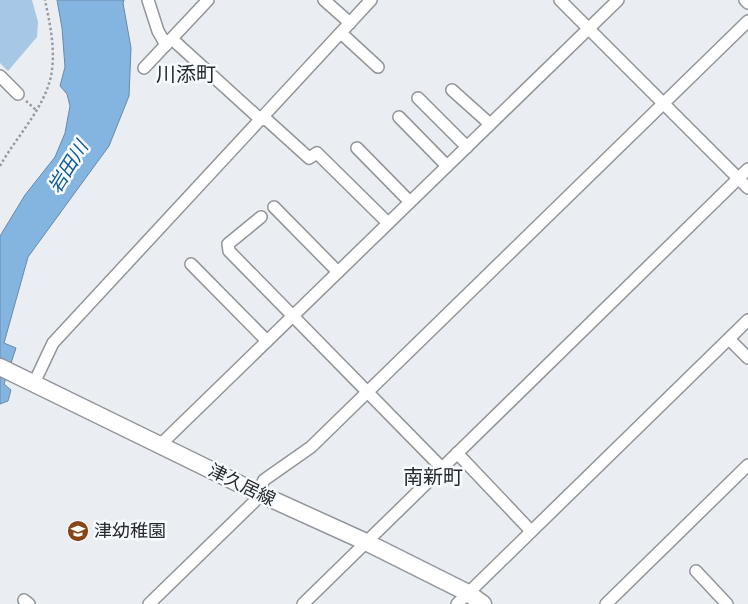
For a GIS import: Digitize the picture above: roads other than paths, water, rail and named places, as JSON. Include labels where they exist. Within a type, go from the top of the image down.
[{"type":"main road","name":"津久居線","points":[[0,367],[258,493],[366,542],[462,598],[483,604]]},
{"type":"street","points":[[148,0],[158,31],[169,42],[260,119],[267,120],[310,158],[317,153],[388,223]]},
{"type":"street","points":[[144,68],[208,0]]},
{"type":"street","points":[[324,0],[350,23]]},
{"type":"street","points":[[31,381],[53,343],[371,0]]},
{"type":"street","points":[[560,0],[748,188]]},
{"type":"street","points":[[160,445],[618,0]]},
{"type":"street","points":[[149,604],[254,502],[264,480],[311,448],[748,21]]},
{"type":"street","points":[[341,32],[378,67]]},
{"type":"street","points":[[0,76],[18,94]]},
{"type":"street","points":[[452,90],[490,124]]},
{"type":"street","points":[[418,98],[467,146]]},
{"type":"street","points":[[398,117],[447,166]]},
{"type":"street","points":[[358,148],[410,202]]},
{"type":"street","points":[[303,604],[748,169]]},
{"type":"street","points":[[274,208],[338,272]]},
{"type":"street","points":[[260,217],[228,244],[229,251],[442,468]]},
{"type":"street","points":[[191,264],[268,341]]},
{"type":"street","points":[[462,598],[748,320]]},
{"type":"street","points":[[729,339],[748,358]]},
{"type":"street","points":[[457,453],[531,531]]},
{"type":"street","points":[[606,604],[748,465]]},
{"type":"street","points":[[696,571],[727,604]]},
{"type":"water","name":"岩田川","points":[[57,0],[124,0],[131,48],[129,96],[109,146],[28,257],[4,343],[16,348],[4,384],[11,390],[8,401],[0,404],[0,236],[25,195],[55,157],[65,133],[70,106],[67,94],[60,86],[65,67],[62,28]]},
{"type":"place","name":"津幼稚園","points":[[78,531]]},
{"type":"district","name":"川添町","points":[[186,74]]},
{"type":"district","name":"南新町","points":[[433,477]]}]
